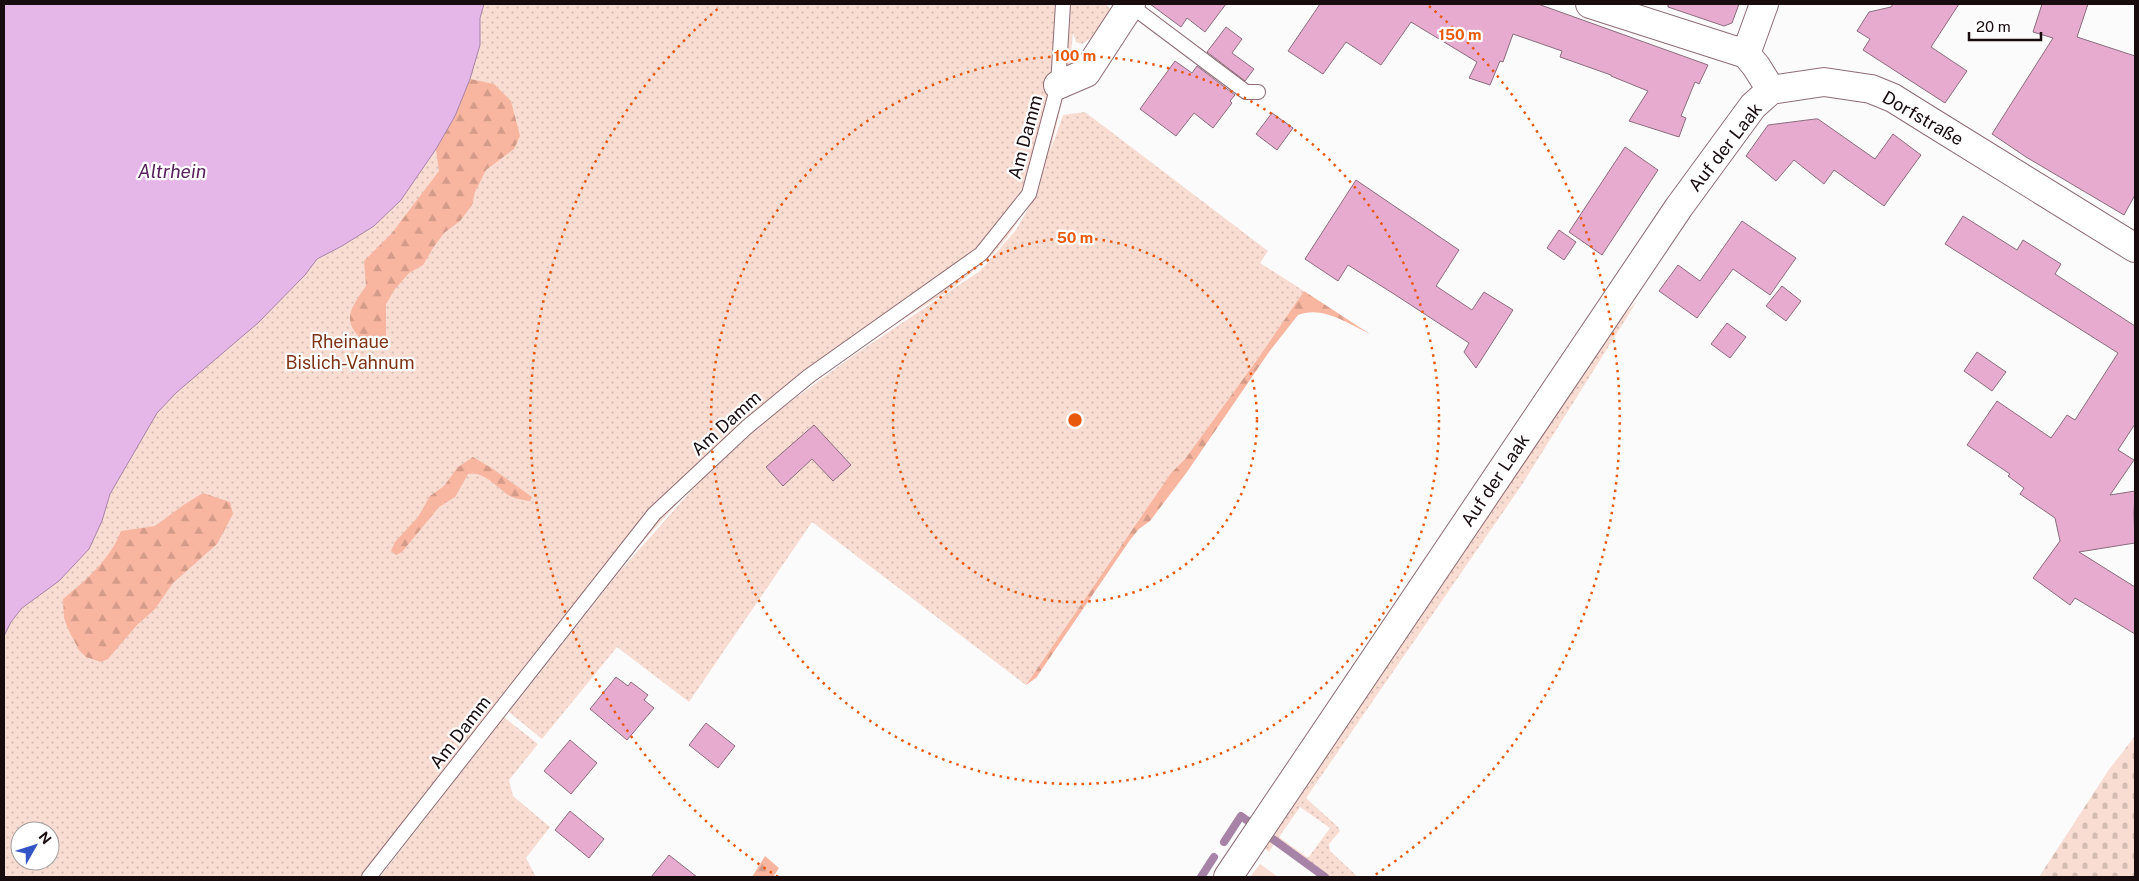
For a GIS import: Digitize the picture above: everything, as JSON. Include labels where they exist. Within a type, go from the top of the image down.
[{"type":"main road","points":[[1590,4],[1746,54],[1772,90]]},
{"type":"main road","points":[[1746,54],[1764,4]]},
{"type":"main road","points":[[1058,84],[1086,73],[1131,5]]},
{"type":"main road","name":"Dorfstraße","points":[[1772,90],[1824,82],[1871,88],[1893,98],[1926,118],[2135,248]]},
{"type":"main road","name":"Auf der Laak","points":[[1228,877],[1679,207],[1753,106],[1772,90]]},
{"type":"lane","name":"Am Damm","points":[[369,877],[654,514],[747,428],[809,376],[981,254],[1029,194],[1058,84],[1062,4]]},
{"type":"lane","points":[[1131,5],[1246,92],[1258,92]]},
{"type":"green space","name":"Rheinaue Bislich-Vahnum","points":[[4,4],[1108,4],[1107,6],[1114,12],[1097,34],[1082,44],[1076,42],[1073,33],[1069,73],[1050,152],[1063,115],[1085,112],[1268,251],[1260,263],[1304,291],[1185,459],[1171,473],[1026,685],[812,522],[689,702],[617,647],[542,739],[509,712],[620,571],[700,481],[770,417],[854,355],[980,271],[1016,230],[1037,193],[1041,181],[1028,206],[1008,236],[991,256],[953,288],[856,349],[722,454],[627,559],[375,877],[4,877]]},
{"type":"green space","points":[[470,79],[494,84],[511,101],[520,136],[514,149],[486,170],[475,192],[472,205],[460,221],[444,233],[423,265],[409,273],[395,289],[386,304],[386,336],[376,343],[367,344],[353,329],[350,316],[355,303],[366,286],[364,261],[392,233],[439,171],[436,149],[455,116]]},
{"type":"green space","points":[[1304,291],[1370,334],[1326,314],[1316,312],[1298,315],[1269,352],[1187,472],[1150,521],[1139,529],[1130,540],[1036,678],[1026,685],[1171,473],[1185,459]]},
{"type":"green space","points":[[1637,301],[1521,486],[1306,798],[1338,827],[1340,831],[1329,844],[1330,851],[1358,877],[1319,877],[1274,844],[1269,852],[1262,846],[1615,324]],"holes":[[[1300,807],[1330,828],[1308,858],[1279,837]]]},
{"type":"green space","points":[[473,457],[532,497],[530,501],[510,496],[485,477],[468,474],[455,497],[439,507],[402,552],[396,555],[391,551],[395,542],[418,517],[430,496],[444,486],[458,467]]},
{"type":"green space","points":[[203,493],[230,502],[233,514],[217,544],[173,583],[155,609],[137,625],[108,659],[101,662],[86,657],[79,650],[68,629],[64,618],[63,599],[89,577],[104,560],[121,531],[155,526]]},
{"type":"green space","points":[[504,717],[538,744],[509,780],[513,796],[550,827],[526,858],[536,877],[380,877]]},
{"type":"green space","points":[[2135,736],[2135,877],[2039,877],[2108,771]]},
{"type":"green space","points":[[765,856],[779,868],[773,877],[752,877]]},
{"type":"green space","points":[[1260,864],[1278,877],[1250,877]]},
{"type":"water","name":"Altrhein","points":[[4,4],[484,4],[480,18],[480,45],[470,79],[455,116],[436,149],[401,200],[374,226],[317,259],[305,275],[258,323],[177,392],[157,413],[110,494],[102,521],[89,549],[59,581],[22,608],[11,622],[4,636]]},
{"type":"building","points":[[1150,4],[1226,4],[1205,32],[1187,18],[1181,27]]},
{"type":"building","points":[[1320,4],[1538,4],[1708,65],[1699,84],[1695,82],[1681,116],[1686,118],[1679,137],[1629,121],[1648,91],[1611,75],[1560,57],[1562,51],[1513,34],[1503,62],[1500,61],[1490,85],[1469,78],[1477,62],[1411,22],[1381,65],[1346,42],[1323,74],[1288,51]]},
{"type":"building","points":[[1668,4],[1739,4],[1732,23],[1724,26],[1668,7]]},
{"type":"building","points":[[1893,4],[1959,4],[1931,47],[1967,71],[1945,103],[1863,50],[1870,39],[1857,31],[1869,12],[1891,7]]},
{"type":"building","points":[[2042,4],[2088,4],[2077,37],[2135,56],[2135,195],[2124,215],[2026,157],[1992,134],[2053,38],[2033,32]]},
{"type":"building","points":[[1226,27],[1242,39],[1232,53],[1254,69],[1245,81],[1207,52]]},
{"type":"building","points":[[1175,61],[1192,73],[1197,66],[1235,95],[1230,101],[1232,103],[1213,128],[1194,113],[1176,136],[1140,109]]},
{"type":"building","points":[[1272,113],[1293,128],[1277,150],[1256,134]]},
{"type":"building","points":[[1818,119],[1875,159],[1893,134],[1921,155],[1884,206],[1834,170],[1824,184],[1794,160],[1776,181],[1746,156],[1768,125]]},
{"type":"building","points":[[1625,147],[1658,170],[1602,255],[1569,232]]},
{"type":"building","points":[[1356,180],[1459,250],[1436,286],[1472,310],[1484,292],[1513,310],[1476,368],[1464,352],[1469,343],[1394,294],[1348,265],[1338,281],[1305,259]]},
{"type":"building","points":[[1963,216],[2017,250],[2023,240],[2061,264],[2055,274],[2135,326],[2135,424],[2118,450],[2134,460],[2110,495],[2135,491],[2135,543],[2079,552],[2135,587],[2135,634],[2075,598],[2070,605],[2033,578],[2060,541],[2055,518],[2020,494],[2024,488],[2008,476],[2010,474],[1967,445],[1997,401],[2051,438],[2067,415],[2075,420],[2118,353],[1945,244]]},
{"type":"building","points":[[1742,221],[1796,258],[1770,295],[1733,269],[1697,318],[1659,291],[1678,265],[1700,281]]},
{"type":"building","points":[[1559,230],[1576,242],[1564,260],[1547,248]]},
{"type":"building","points":[[1782,286],[1801,301],[1786,321],[1766,306]]},
{"type":"building","points":[[1727,323],[1746,337],[1730,358],[1711,344]]},
{"type":"building","points":[[1977,352],[2006,372],[1992,391],[1964,371]]},
{"type":"building","points":[[814,425],[851,465],[833,481],[812,459],[783,486],[766,467]]},
{"type":"building","points":[[616,677],[628,686],[631,682],[648,695],[644,700],[654,708],[627,740],[590,709]]},
{"type":"building","points":[[706,723],[735,746],[718,768],[689,745]]},
{"type":"building","points":[[570,740],[597,763],[571,794],[544,771]]},
{"type":"building","points":[[570,811],[604,839],[589,858],[555,830]]},
{"type":"building","points":[[669,855],[697,877],[651,877]]},
{"type":"waterway","points":[[1224,842],[1241,816],[1325,877]]},
{"type":"waterway","points":[[1201,877],[1214,857]]}]
